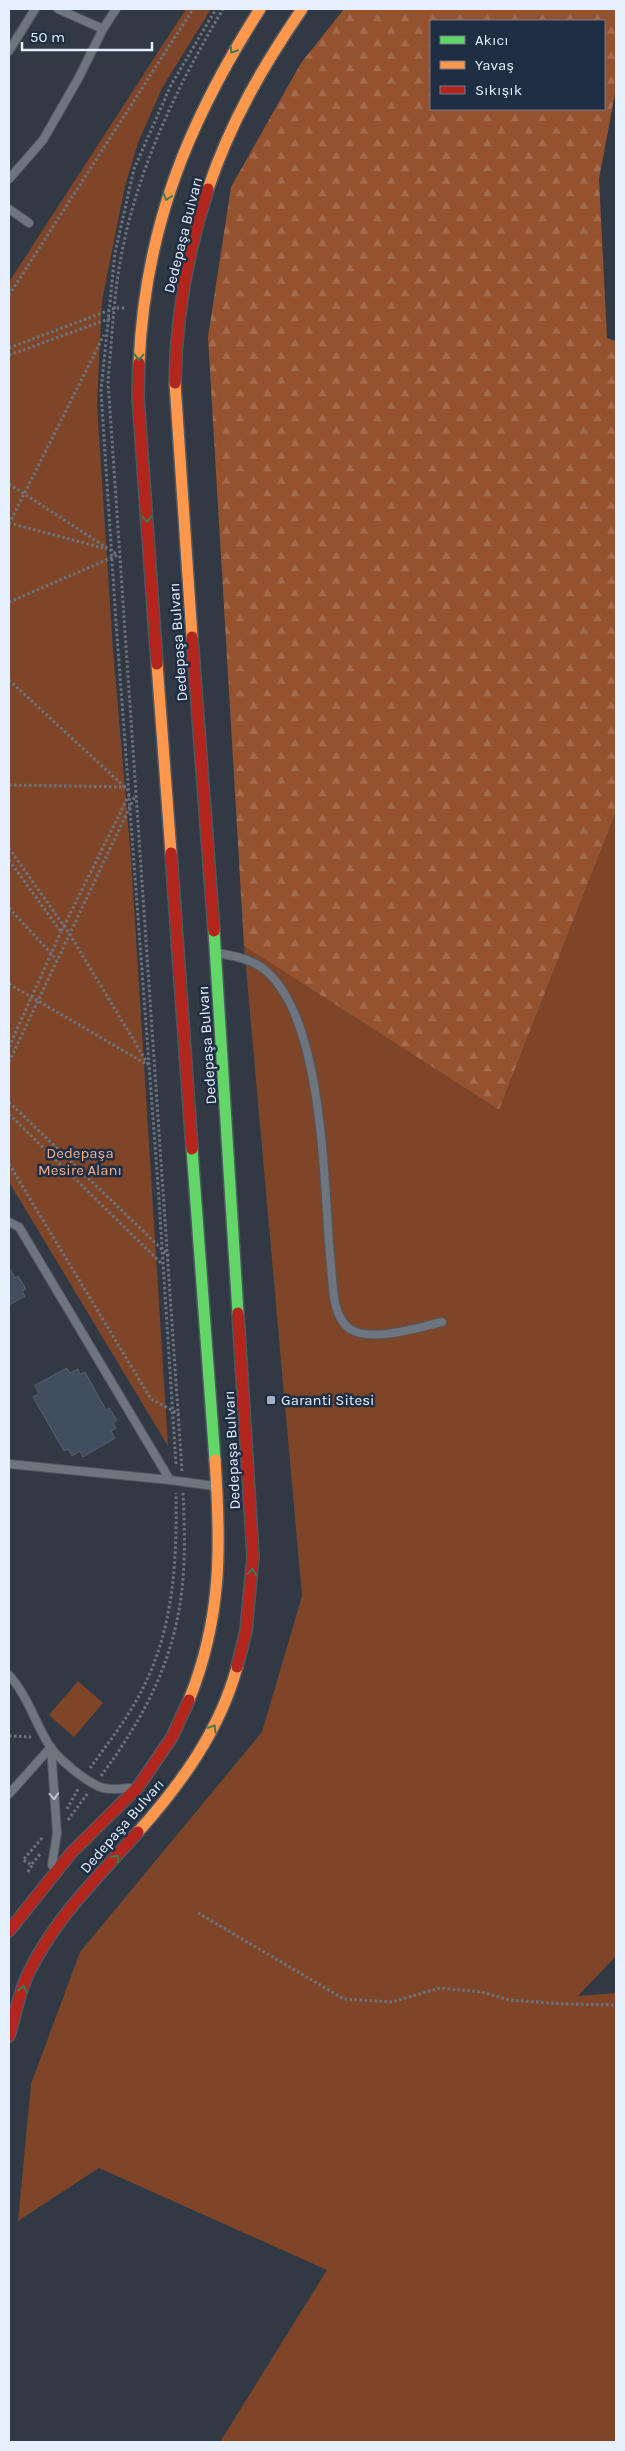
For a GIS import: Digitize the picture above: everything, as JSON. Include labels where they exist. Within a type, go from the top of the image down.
[{"type":"main road","name":"Dedepaşa Bulvarı","points":[[9,1931],[51,1876],[94,1828],[138,1787],[175,1731],[199,1678],[214,1620],[220,1564],[216,1486],[138,397],[139,350],[151,256],[179,160],[196,117],[222,66],[260,9]]},
{"type":"main road","name":"Dedepaşa Bulvarı","points":[[9,2036],[27,1976],[44,1943],[72,1906],[169,1797],[219,1719],[236,1670],[246,1631],[253,1556],[216,953],[175,406],[178,318],[193,243],[219,159],[243,104],[302,9]]},
{"type":"lane","points":[[9,51],[35,9]]},
{"type":"lane","points":[[58,9],[104,29]]},
{"type":"lane","points":[[9,179],[43,140],[116,9]]},
{"type":"lane","points":[[9,209],[29,223]]},
{"type":"lane","points":[[216,953],[241,957],[261,967],[276,982],[296,1018],[308,1054],[318,1101],[331,1268],[337,1308],[341,1318],[350,1329],[368,1335],[442,1322]]},
{"type":"lane","points":[[9,1222],[20,1226],[176,1482]]},
{"type":"lane","points":[[9,1464],[216,1486]]},
{"type":"lane","points":[[9,1675],[23,1694],[50,1747],[83,1778],[101,1787],[117,1790],[138,1787]]},
{"type":"lane","points":[[9,1794],[50,1747]]},
{"type":"lane","points":[[50,1747],[57,1833],[51,1876]]},
{"type":"path","points":[[9,295],[192,9]]},
{"type":"path","points":[[57,1833],[128,1739],[152,1697],[168,1657],[179,1613],[184,1570],[176,1482],[173,1410],[149,1066],[110,550],[101,391],[114,253],[134,169],[171,85],[216,9]]},
{"type":"path","points":[[51,1876],[23,1860],[73,1802],[83,1778],[144,1688],[158,1655],[168,1618],[175,1575],[179,1414],[118,555],[108,381],[117,282],[127,232],[151,148],[192,61],[223,9]]},
{"type":"path","points":[[9,348],[115,308],[143,309]]},
{"type":"path","points":[[9,355],[114,317]]},
{"type":"path","points":[[110,550],[9,523],[114,317]]},
{"type":"path","points":[[9,484],[118,555]]},
{"type":"path","points":[[9,602],[118,555]]},
{"type":"path","points":[[9,680],[135,796]]},
{"type":"path","points":[[9,785],[126,787]]},
{"type":"path","points":[[9,1047],[61,932],[129,792]]},
{"type":"path","points":[[9,1062],[135,796]]},
{"type":"path","points":[[9,848],[70,933],[149,1066]]},
{"type":"path","points":[[9,860],[61,932]]},
{"type":"path","points":[[9,908],[57,960]]},
{"type":"path","points":[[9,984],[155,1069]]},
{"type":"path","points":[[9,1102],[168,1256]]},
{"type":"path","points":[[9,1114],[163,1264]]},
{"type":"path","points":[[9,1164],[152,1398],[179,1414]]},
{"type":"path","points":[[9,1736],[45,1737]]},
{"type":"path","points":[[32,1864],[42,1852]]},
{"type":"path","points":[[198,1913],[344,1999],[392,2002],[440,1988],[482,1992],[508,2000],[616,2005]]},
{"type":"green space","name":"Dedepaşa Mesire Alanı","points":[[186,9],[211,9],[162,88],[138,143],[125,186],[102,301],[97,404],[113,650],[131,858],[168,1446],[9,1182],[9,282]]},
{"type":"green space","points":[[344,9],[616,9],[616,88],[599,179],[607,338],[616,341],[616,812],[499,1110],[244,946],[208,337],[231,187],[301,63]]},
{"type":"green space","points":[[616,812],[616,1956],[578,1996],[616,1993],[616,2442],[220,2442],[327,2270],[99,2168],[18,2221],[31,2084],[80,1952],[262,1732],[302,1596],[244,946],[499,1110]]},
{"type":"green space","points":[[78,1681],[103,1703],[74,1737],[49,1715]]},
{"type":"building","points":[[9,1267],[15,1278],[18,1276],[26,1289],[22,1291],[25,1296],[9,1305]]},
{"type":"building","points":[[67,1368],[70,1373],[78,1369],[80,1374],[85,1372],[106,1410],[109,1408],[117,1420],[113,1423],[116,1428],[111,1431],[115,1438],[83,1457],[80,1451],[72,1456],[68,1449],[64,1451],[33,1397],[39,1394],[35,1385]]},
{"type":"traffic: fast","points":[[214,931],[238,1313]]},
{"type":"traffic: fast","points":[[192,1149],[215,1460]]},
{"type":"traffic: slow","points":[[139,363],[143,313],[150,266],[161,221],[175,177],[212,93],[234,51],[260,9]]},
{"type":"traffic: slow","points":[[208,189],[237,118],[274,52],[302,9]]},
{"type":"traffic: slow","points":[[175,383],[192,637]]},
{"type":"traffic: slow","points":[[157,664],[171,853]]},
{"type":"traffic: slow","points":[[189,1700],[208,1640],[217,1582],[218,1523],[215,1460]]},
{"type":"traffic: slow","points":[[138,1832],[184,1775],[210,1734],[230,1690],[237,1667]]},
{"type":"traffic: jam","points":[[175,383],[180,309],[184,285],[194,237],[208,189]]},
{"type":"traffic: jam","points":[[139,363],[138,397],[157,664]]},
{"type":"traffic: jam","points":[[192,637],[214,931]]},
{"type":"traffic: jam","points":[[171,853],[192,1149]]},
{"type":"traffic: jam","points":[[237,1667],[246,1631],[253,1556],[238,1313]]},
{"type":"traffic: jam","points":[[9,1931],[71,1853],[138,1787],[172,1737],[189,1700]]},
{"type":"traffic: jam","points":[[9,2036],[25,1981],[51,1935],[92,1882],[138,1832]]},
{"type":"place","name":"Garanti Sitesi","points":[[271,1400]]}]
